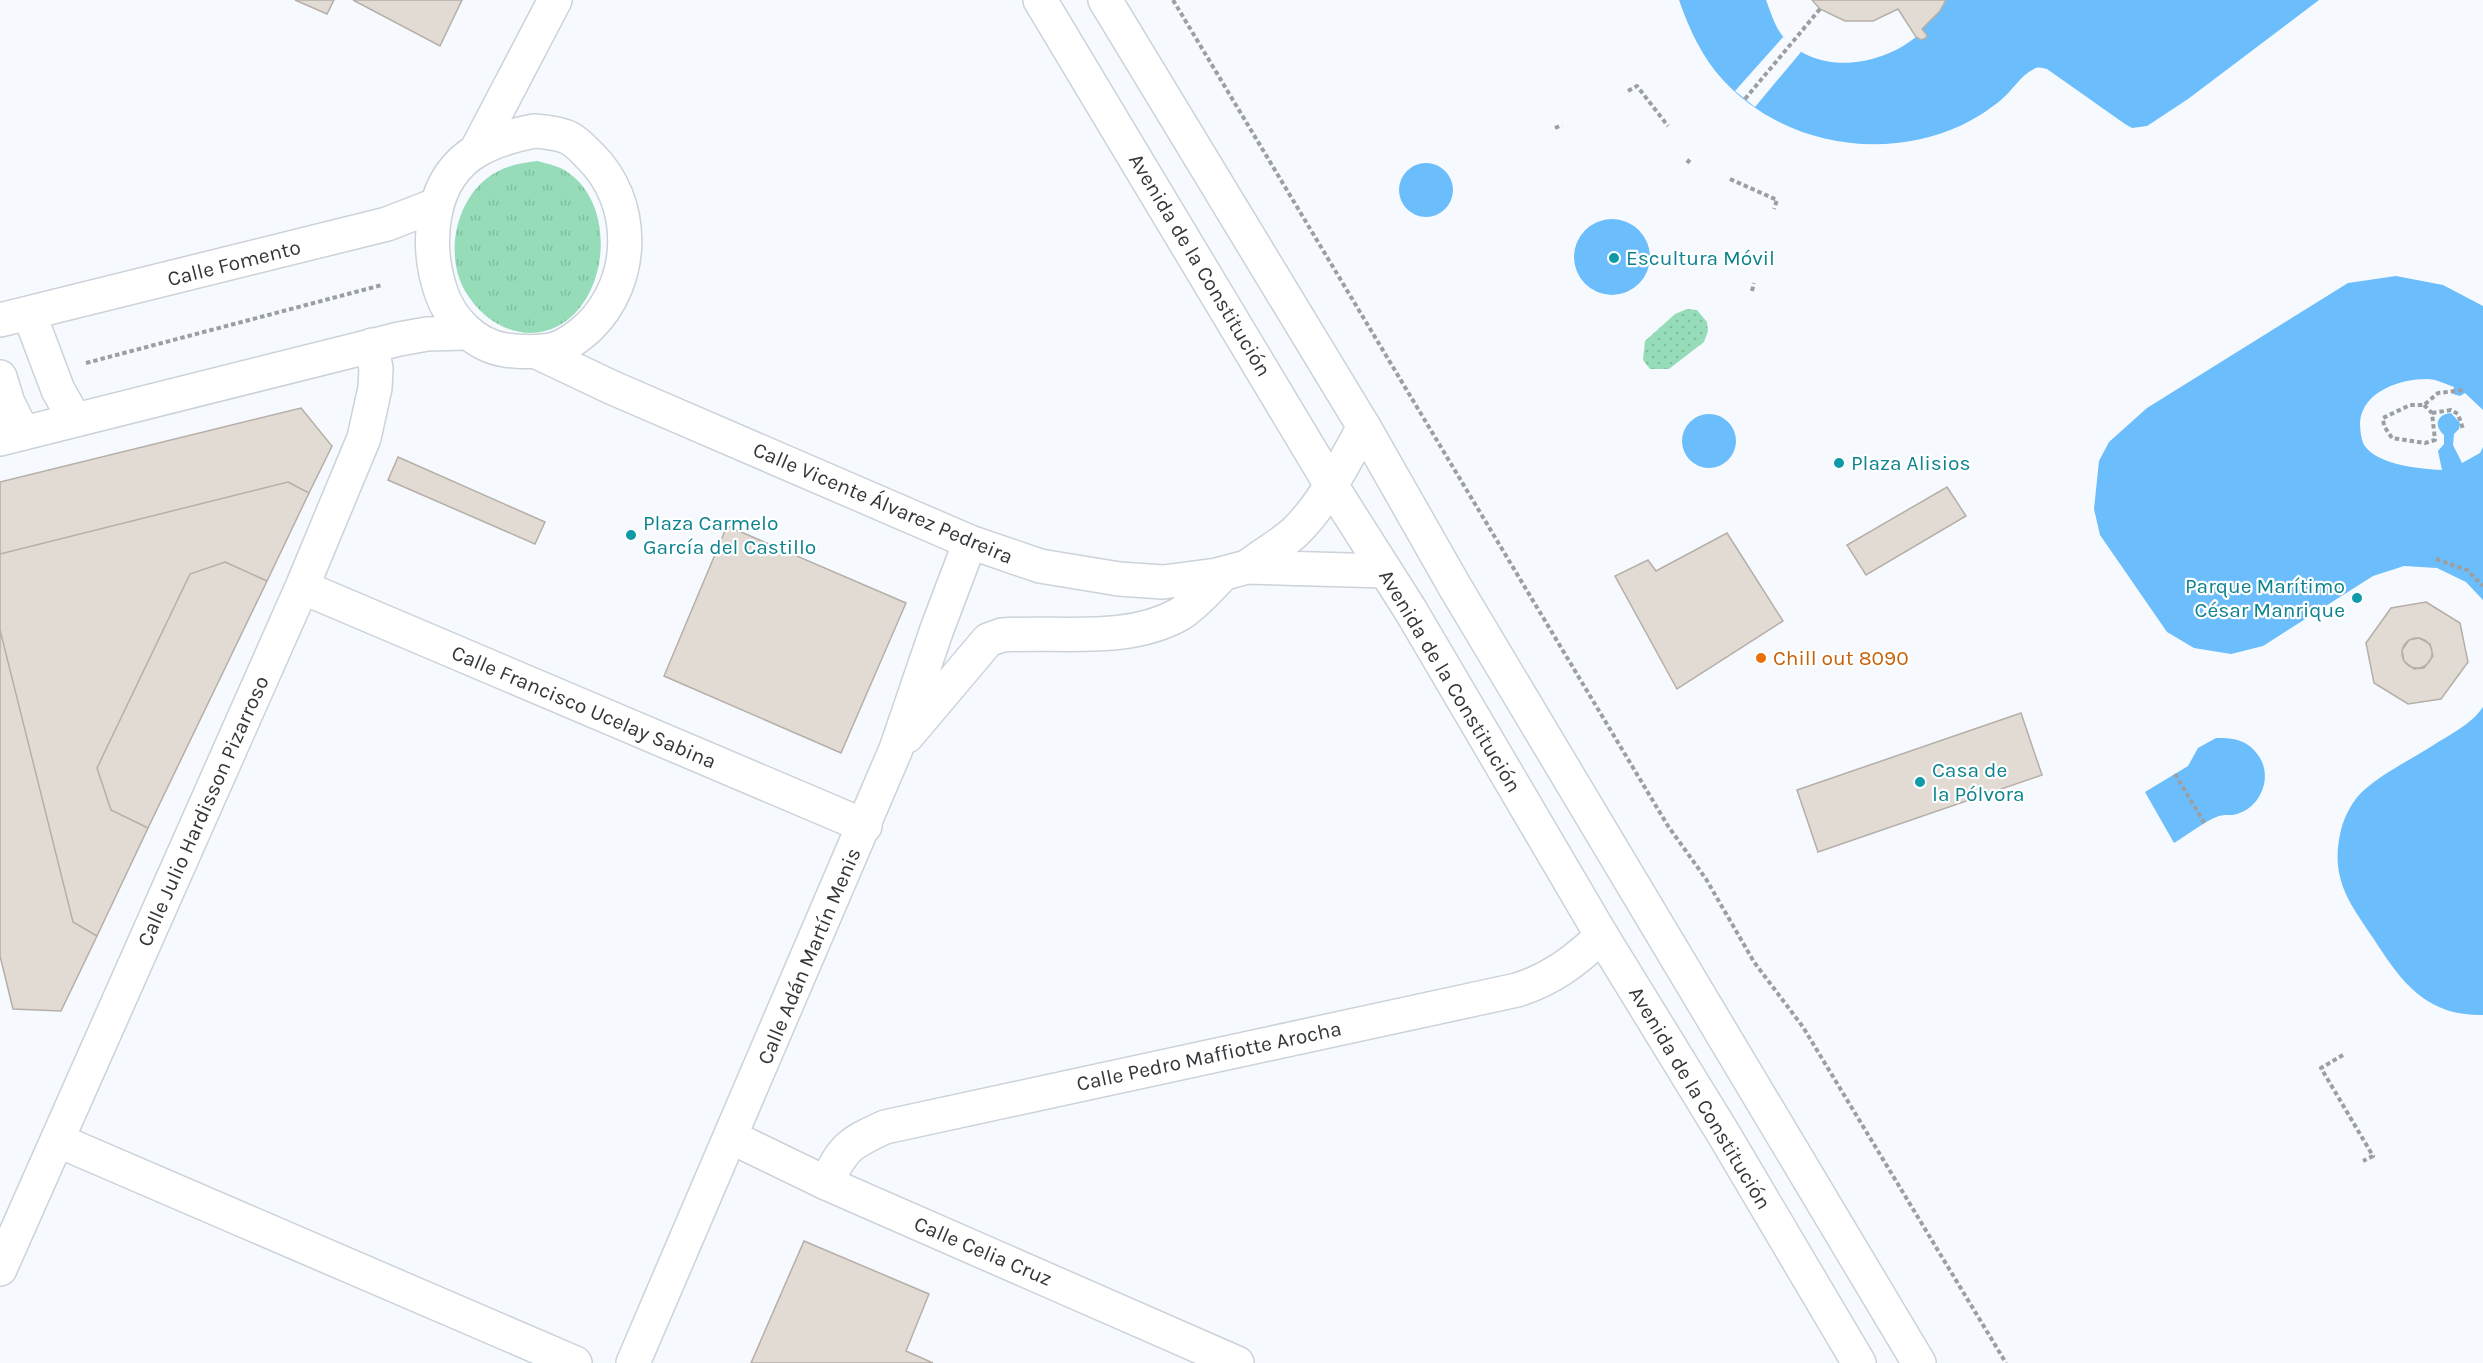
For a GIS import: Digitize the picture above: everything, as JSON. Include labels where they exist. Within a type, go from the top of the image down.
[{"type":"street","points":[[476,151],[555,0]]},
{"type":"street","name":"Avenida de la Constitución","points":[[1041,0],[1331,485],[1417,621],[1602,936],[1729,1143],[1859,1363]]},
{"type":"street","points":[[1105,0],[1364,427],[1455,586],[1919,1363]]},
{"type":"street","points":[[0,376],[8,403],[11,436],[372,345],[427,334],[466,333],[499,349],[537,352],[566,345],[600,315],[616,287],[624,261],[626,233],[614,190],[603,169],[569,138],[534,131],[503,138],[476,151],[451,175],[436,206],[432,248],[436,275],[445,301],[466,333]]},
{"type":"street","name":"Calle Fomento","points":[[75,420],[14,316],[376,227],[436,206]]},
{"type":"street","name":"Calle Julio Hardisson Pizarroso","points":[[0,1269],[302,587],[364,438],[375,388],[376,369],[372,345]]},
{"type":"street","name":"Calle Vicente Álvarez Pedreira","points":[[537,352],[613,388],[970,542],[1040,566],[1136,582],[1163,582],[1236,570],[1385,571]]},
{"type":"street","name":"Calle Vicente Álvarez Pedreira","points":[[1236,570],[1298,529],[1331,485],[1364,427]]},
{"type":"street","name":"Calle Adán Martín Menis","points":[[633,1363],[865,826],[896,749],[970,542]]},
{"type":"street","points":[[896,749],[988,640],[1002,634],[1112,633],[1144,627],[1181,613],[1236,570]]},
{"type":"street","name":"Calle Francisco Ucelay Sabina","points":[[302,587],[865,826]]},
{"type":"street","name":"Calle Pedro Maffiotte Arocha","points":[[826,1183],[840,1156],[851,1144],[885,1127],[1516,990],[1539,983],[1569,966],[1602,936]]},
{"type":"street","name":"Calle Celia Cruz","points":[[731,1137],[826,1183],[1237,1363]]},
{"type":"street","points":[[57,1140],[575,1363]]},
{"type":"path","points":[[1173,0],[1668,826],[1706,879],[1754,962],[1803,1027],[2006,1363]]},
{"type":"path","points":[[1745,99],[1820,9]]},
{"type":"path","points":[[1628,91],[1637,86],[1668,126]]},
{"type":"path","points":[[1555,128],[1562,125]]},
{"type":"path","points":[[1687,163],[1690,158]]},
{"type":"path","points":[[1730,179],[1777,200],[1774,209]]},
{"type":"path","points":[[1752,291],[1754,283]]},
{"type":"path","points":[[86,363],[382,285]]},
{"type":"path","points":[[2424,405],[2432,413],[2435,440],[2425,443],[2392,438],[2384,426],[2383,418],[2409,405],[2424,405],[2438,393],[2464,390]]},
{"type":"path","points":[[2432,413],[2451,410],[2458,414],[2463,429]]},
{"type":"path","points":[[2436,559],[2466,570],[2483,586]]},
{"type":"path","points":[[2175,774],[2205,824]]},
{"type":"path","points":[[2343,1054],[2320,1068],[2373,1156],[2363,1161]]},
{"type":"green space","points":[[537,161],[563,169],[581,184],[596,211],[601,242],[597,273],[580,307],[565,322],[549,330],[531,333],[513,330],[495,322],[479,309],[465,291],[459,277],[455,262],[455,247],[460,216],[475,190],[498,171],[517,164]]},
{"type":"green space","points":[[1687,309],[1697,310],[1707,322],[1708,331],[1704,342],[1669,369],[1650,369],[1643,360],[1645,341],[1675,314]]},
{"type":"water","points":[[1679,0],[1766,0],[1781,34],[1798,50],[1814,58],[1850,63],[1885,55],[1916,37],[1923,39],[1927,35],[1922,29],[1946,0],[2319,0],[2188,99],[2147,126],[2132,128],[2047,69],[2039,67],[2025,75],[1997,103],[1962,125],[1932,136],[1900,143],[1867,144],[1835,141],[1804,133],[1775,120],[1747,102],[1723,80],[1702,52]]},
{"type":"water","points":[[1421,163],[1431,163],[1441,167],[1449,175],[1453,190],[1449,205],[1441,213],[1431,217],[1421,217],[1411,213],[1403,205],[1399,195],[1399,185],[1403,175],[1411,167]]},
{"type":"water","points":[[1612,219],[1627,222],[1639,230],[1647,242],[1650,257],[1647,272],[1639,284],[1627,292],[1612,295],[1597,292],[1585,284],[1577,272],[1574,257],[1577,242],[1585,230],[1597,222]]},
{"type":"water","points":[[2396,276],[2443,285],[2483,306],[2483,410],[2465,393],[2460,396],[2453,394],[2454,387],[2434,380],[2416,380],[2395,384],[2375,395],[2363,411],[2360,422],[2363,443],[2370,452],[2400,465],[2442,470],[2438,451],[2444,444],[2444,435],[2438,428],[2438,421],[2446,414],[2451,413],[2460,423],[2459,429],[2454,434],[2453,445],[2462,463],[2480,453],[2483,447],[2483,600],[2466,582],[2437,568],[2404,566],[2373,576],[2263,646],[2231,654],[2194,648],[2167,632],[2100,535],[2094,509],[2099,461],[2109,442],[2147,408],[2348,283]]},
{"type":"water","points":[[1709,414],[1719,416],[1728,422],[1734,431],[1736,441],[1734,451],[1728,460],[1719,466],[1709,468],[1699,466],[1690,460],[1684,451],[1682,441],[1684,431],[1690,422],[1699,416]]},
{"type":"water","points":[[2483,707],[2483,1015],[2450,1011],[2436,1005],[2423,998],[2401,977],[2353,908],[2346,894],[2338,865],[2338,849],[2344,820],[2352,804],[2363,791],[2460,729]]},
{"type":"water","points":[[2216,738],[2241,741],[2256,752],[2265,774],[2262,791],[2252,805],[2245,810],[2235,815],[2221,815],[2213,818],[2174,843],[2145,792],[2188,766],[2198,748]]},
{"type":"pier","points":[[1783,37],[1801,52],[1755,107],[1735,91]]},
{"type":"building","points":[[295,0],[334,0],[327,14]]},
{"type":"building","points":[[353,0],[462,0],[440,46]]},
{"type":"building","points":[[1812,0],[1946,0],[1940,11],[1922,29],[1927,35],[1921,40],[1916,37],[1898,9],[1873,21],[1845,21],[1820,9]]},
{"type":"building","points":[[301,408],[332,446],[309,493],[288,482],[0,554],[0,482]]},
{"type":"building","points":[[398,457],[545,522],[535,544],[388,480]]},
{"type":"building","points":[[288,482],[309,493],[267,581],[225,562],[190,574],[97,768],[111,810],[148,828],[97,936],[73,922],[0,630],[0,554]]},
{"type":"building","points":[[1947,487],[1966,516],[1866,575],[1847,545]]},
{"type":"building","points":[[727,526],[906,603],[841,753],[664,676]]},
{"type":"building","points":[[1727,533],[1783,621],[1677,689],[1615,576],[1648,560],[1656,571]]},
{"type":"building","points":[[225,562],[267,581],[148,828],[111,810],[97,768],[190,574]]},
{"type":"building","points":[[2426,602],[2460,623],[2468,662],[2441,699],[2408,704],[2374,683],[2366,643],[2391,608]],"holes":[[[2419,638],[2430,644],[2433,656],[2424,668],[2414,669],[2404,661],[2402,650],[2409,640]]]},
{"type":"building","points":[[0,630],[73,922],[97,936],[61,1011],[13,1009],[0,956]]},
{"type":"building","points":[[2417,638],[2423,639],[2431,647],[2431,659],[2423,667],[2417,668],[2411,667],[2403,659],[2402,653],[2403,647],[2411,639]]},
{"type":"building","name":"Casa de la Pólvora","points":[[2021,713],[2042,775],[1818,852],[1797,790]]},
{"type":"building","points":[[804,1241],[929,1294],[906,1351],[933,1363],[751,1363]]},
{"type":"place","name":"Escultura Móvil","points":[[1614,258]]},
{"type":"place","name":"Plaza Alisios","points":[[1839,463]]},
{"type":"place","name":"Plaza Carmelo García del Castillo","points":[[631,535]]},
{"type":"place","name":"Parque Marítimo César Manrique","points":[[2357,598]]},
{"type":"place","name":"Chill out 8090","points":[[1761,658]]},
{"type":"place","name":"Casa de la Pólvora","points":[[1920,782]]}]
